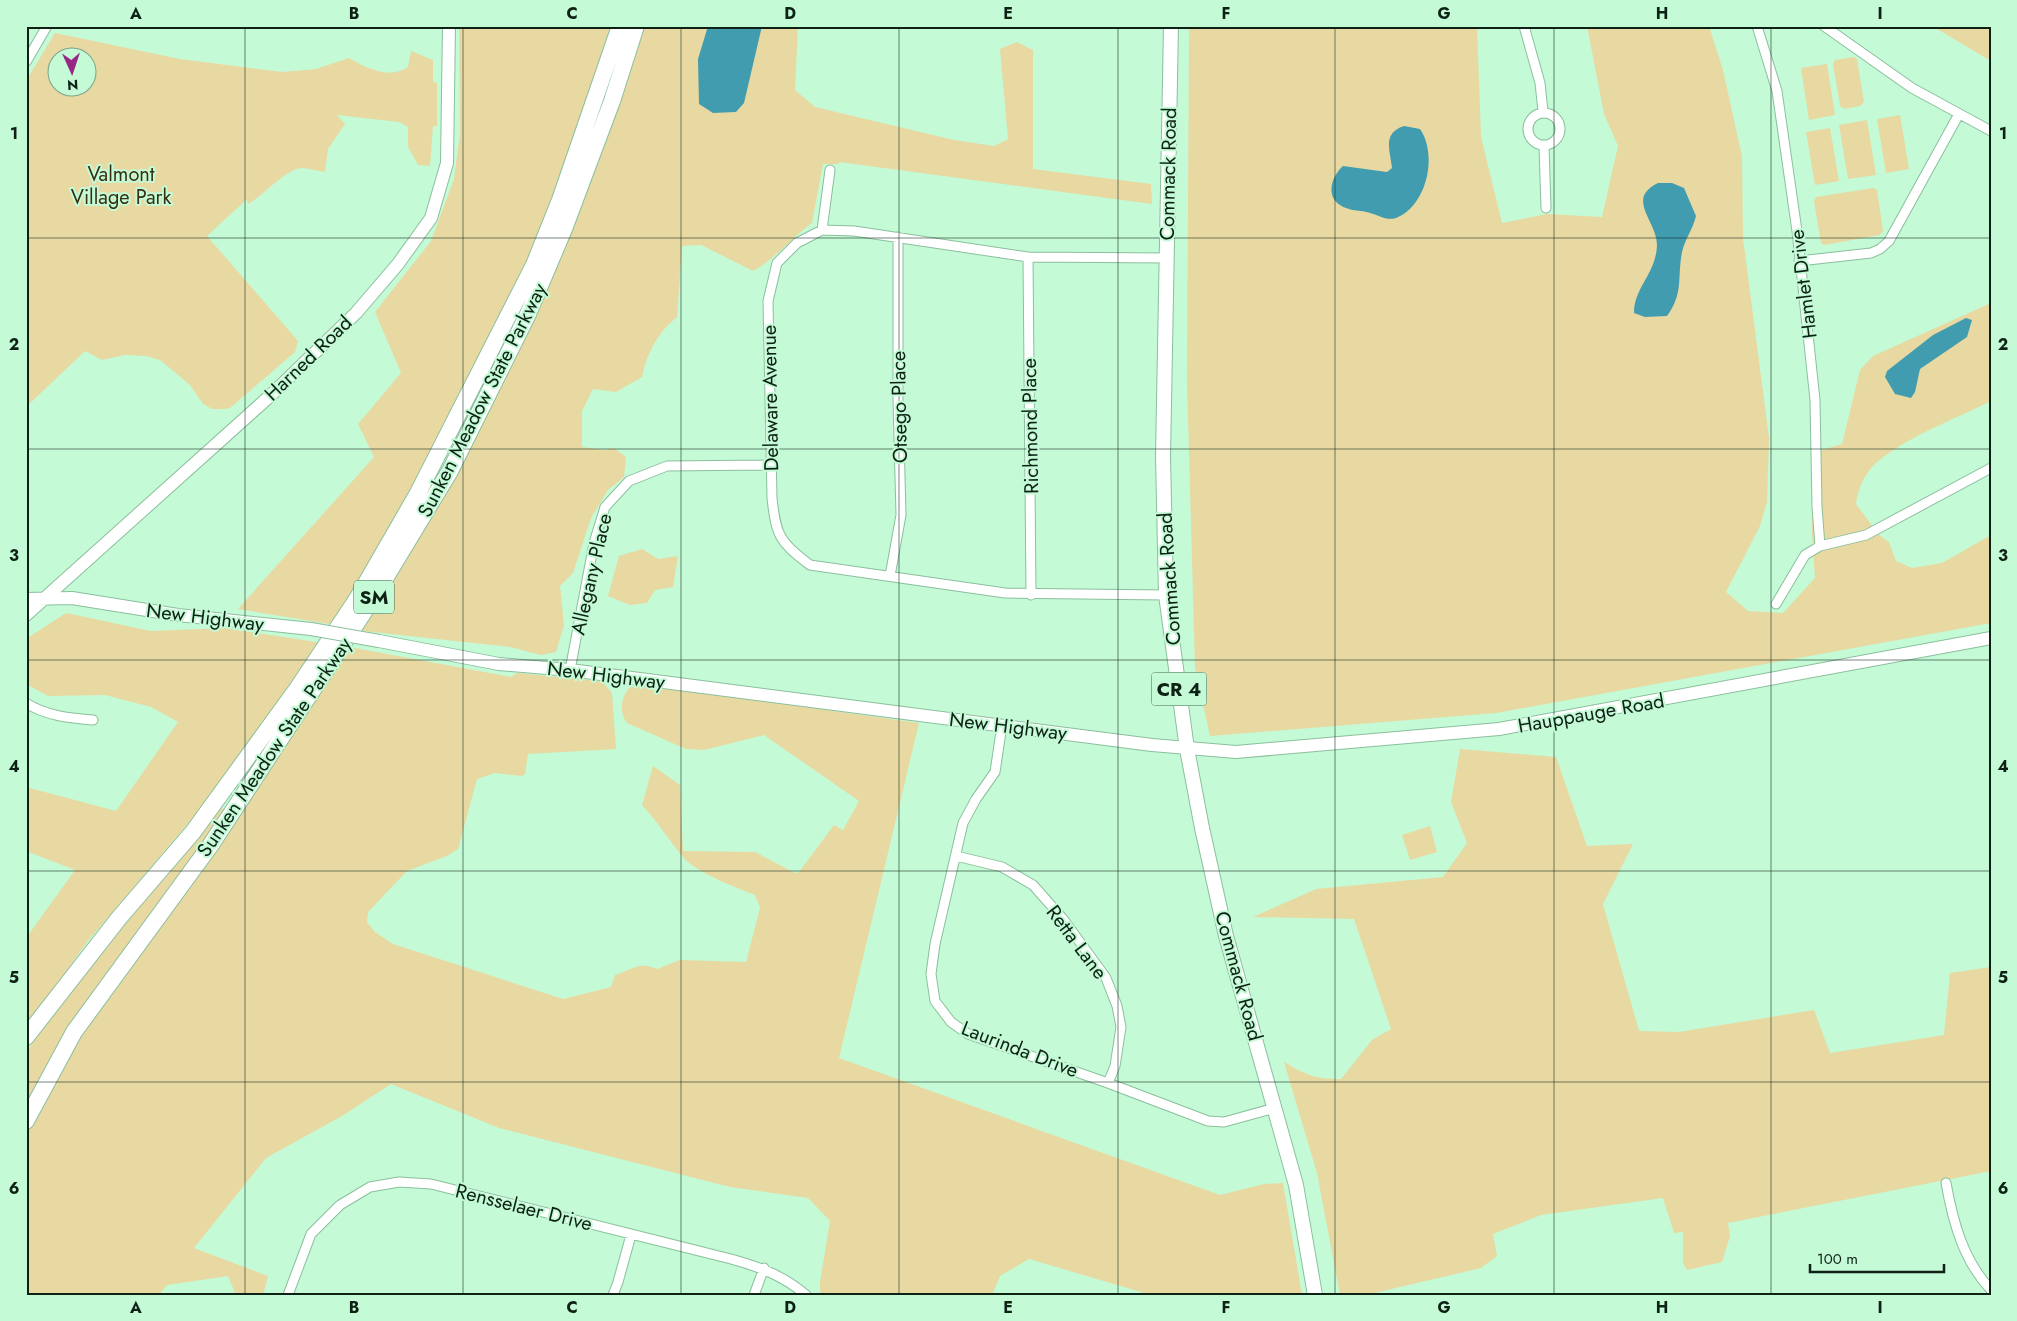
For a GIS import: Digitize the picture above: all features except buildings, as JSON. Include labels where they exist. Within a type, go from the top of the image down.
[{"type":"highway","name":"Sunken Meadow State Parkway","points":[[26,1037],[119,918],[192,832],[298,689],[366,583],[418,493],[534,265],[560,200],[620,26]]},
{"type":"highway","name":"Sunken Meadow State Parkway","points":[[26,1121],[74,1032],[210,846],[375,596],[450,471],[528,314],[564,229],[612,101],[636,26]]},
{"type":"main road","name":"Commack Road","points":[[1171,26],[1163,456],[1166,596],[1187,749],[1202,828],[1226,936],[1296,1185],[1315,1295]]},
{"type":"street","points":[[26,62],[47,26]]},
{"type":"street","name":"Harned Road","points":[[26,615],[265,400],[349,320],[398,264],[430,218],[447,163],[449,26]]},
{"type":"street","points":[[1524,26],[1540,83],[1544,111]]},
{"type":"street","name":"Hamlet Drive","points":[[1757,26],[1776,91],[1797,231],[1815,400],[1817,507],[1820,546]]},
{"type":"street","points":[[1824,26],[1912,88],[1991,131]]},
{"type":"street","points":[[1544,111],[1556,117],[1560,128],[1556,140],[1544,146]]},
{"type":"street","points":[[1544,111],[1535,115],[1529,122],[1528,129],[1530,138],[1544,146]]},
{"type":"street","points":[[1799,261],[1871,253],[1880,249],[1889,241],[1959,114]]},
{"type":"street","points":[[1544,146],[1546,208]]},
{"type":"street","points":[[822,230],[830,170]]},
{"type":"street","name":"Delaware Avenue","points":[[1166,596],[1031,595],[995,592],[810,564],[789,550],[776,528],[771,465],[768,301],[777,263],[796,243],[822,230],[854,230],[1028,256],[1167,258]]},
{"type":"street","name":"Otsego Place","points":[[890,576],[901,515],[898,399],[898,238]]},
{"type":"street","name":"Richmond Place","points":[[1028,256],[1031,595]]},
{"type":"street","name":"Allegany Place","points":[[570,670],[594,543],[605,507],[629,481],[668,466],[771,465]]},
{"type":"street","points":[[1776,604],[1805,555],[1820,546],[1866,535],[1991,468]]},
{"type":"street","name":"New Highway","points":[[26,599],[72,598],[178,615],[311,629],[499,664],[570,670],[1187,749]]},
{"type":"street","name":"Hauppauge Road","points":[[1187,749],[1236,752],[1499,730],[1991,638]]},
{"type":"street","points":[[26,703],[34,708],[64,717],[93,720]]},
{"type":"street","name":"Laurinda Drive","points":[[1002,725],[995,772],[976,799],[963,823],[935,944],[931,974],[935,1001],[951,1022],[968,1034],[1108,1083],[1208,1121],[1224,1122],[1275,1108]]},
{"type":"street","name":"Retta Lane","points":[[956,856],[1002,867],[1033,885],[1063,919],[1106,978],[1117,1006],[1121,1027],[1115,1066],[1108,1083]]},
{"type":"street","name":"Rensselaer Drive","points":[[288,1295],[311,1234],[340,1205],[370,1187],[399,1182],[431,1184],[764,1268],[792,1283],[806,1295]]},
{"type":"street","points":[[1946,1183],[1958,1236],[1967,1255],[1991,1290]]},
{"type":"street","points":[[613,1295],[631,1235]]},
{"type":"street","points":[[754,1295],[764,1268]]},
{"type":"green space","points":[[459,26],[610,26],[579,125],[556,190],[517,285],[475,372],[335,625],[238,609],[374,457],[358,424],[401,373],[375,312],[431,241],[454,179],[460,133]]},
{"type":"green space","points":[[642,26],[798,26],[795,90],[815,107],[954,140],[994,146],[1008,139],[1000,49],[1017,42],[1033,50],[1033,169],[1151,184],[1152,204],[839,162],[839,164],[823,164],[812,223],[769,261],[753,271],[701,245],[682,246],[677,317],[658,337],[647,360],[642,377],[616,392],[593,389],[582,411],[582,447],[604,450],[614,448],[626,457],[624,477],[608,490],[591,518],[573,573],[560,586],[564,625],[556,652],[541,655],[510,647],[359,629],[500,381]]},
{"type":"green space","points":[[1189,26],[1477,26],[1481,137],[1502,223],[1547,214],[1602,217],[1618,146],[1604,114],[1587,26],[1709,26],[1723,70],[1742,156],[1743,238],[1769,438],[1767,502],[1760,526],[1726,592],[1748,611],[1783,613],[1815,578],[1812,535],[1812,453],[1842,444],[1860,370],[1873,356],[1991,303],[1991,401],[1931,429],[1889,453],[1872,467],[1865,477],[1858,493],[1856,504],[1879,535],[1889,542],[1896,561],[1912,568],[1942,563],[1991,535],[1991,623],[1496,713],[1210,736],[1195,668],[1187,381]]},
{"type":"green space","points":[[1932,26],[1991,26],[1991,61]]},
{"type":"green space","name":"Valmont Village Park","points":[[55,33],[180,59],[282,72],[316,69],[349,58],[370,69],[386,73],[401,71],[408,67],[411,51],[433,60],[433,82],[437,83],[437,126],[433,126],[430,166],[418,165],[408,147],[408,127],[399,122],[337,115],[345,124],[328,149],[325,172],[301,168],[288,173],[248,204],[247,199],[207,236],[298,341],[295,352],[230,408],[212,409],[203,404],[190,385],[160,360],[146,356],[125,355],[102,360],[85,351],[26,407],[26,81]]},
{"type":"green space","points":[[1854,57],[1857,59],[1864,102],[1860,106],[1844,109],[1840,106],[1833,64],[1835,60]]},
{"type":"green space","points":[[1827,64],[1835,115],[1809,120],[1801,68]]},
{"type":"green space","points":[[1900,115],[1909,169],[1886,173],[1877,119]]},
{"type":"green space","points":[[1867,120],[1876,175],[1848,179],[1839,125]]},
{"type":"green space","points":[[1830,128],[1839,181],[1815,185],[1806,132]]},
{"type":"green space","points":[[1873,188],[1877,190],[1883,231],[1880,235],[1824,245],[1821,243],[1814,201],[1816,197]]},
{"type":"green space","points":[[642,549],[658,559],[678,556],[673,587],[655,590],[647,603],[630,605],[608,596],[619,556]]},
{"type":"green space","points":[[66,613],[151,631],[225,628],[323,643],[226,779],[87,942],[26,1028],[26,938],[75,870],[26,851],[26,787],[116,811],[178,722],[151,707],[105,695],[48,696],[26,684],[26,639]]},
{"type":"green space","points":[[349,647],[511,677],[517,673],[602,681],[612,693],[616,749],[528,754],[525,774],[522,776],[495,773],[477,779],[458,849],[447,856],[407,871],[368,912],[367,922],[375,932],[393,944],[563,999],[611,987],[615,975],[635,967],[645,966],[657,969],[680,960],[746,962],[760,908],[755,895],[697,869],[678,851],[642,805],[653,766],[680,785],[683,851],[755,852],[795,873],[799,872],[834,825],[843,830],[859,801],[764,735],[704,750],[686,749],[627,723],[624,719],[622,705],[624,696],[629,688],[642,684],[919,723],[839,1058],[1220,1195],[1264,1184],[1283,1183],[1302,1295],[1151,1295],[1029,1259],[1000,1276],[992,1295],[823,1295],[820,1291],[820,1282],[830,1221],[808,1198],[730,1187],[499,1128],[391,1084],[342,1116],[266,1158],[194,1248],[268,1276],[263,1295],[236,1295],[228,1276],[167,1285],[159,1295],[26,1295],[26,1132],[62,1066],[88,1025],[328,677],[336,672]]},
{"type":"green space","points":[[1460,749],[1556,757],[1587,846],[1633,844],[1603,904],[1639,1031],[1679,1032],[1814,1010],[1830,1053],[1944,1035],[1950,973],[1991,967],[1991,1171],[1728,1223],[1730,1236],[1722,1262],[1687,1270],[1683,1263],[1683,1232],[1674,1233],[1663,1198],[1541,1215],[1493,1234],[1497,1256],[1481,1268],[1366,1295],[1340,1295],[1317,1173],[1284,1062],[1311,1075],[1341,1079],[1372,1040],[1391,1029],[1354,919],[1253,917],[1316,889],[1443,877],[1467,843],[1451,802]]},
{"type":"green space","points":[[218,805],[224,810],[126,953],[26,1107],[26,1053],[44,1023]]},
{"type":"green space","points":[[1430,826],[1437,852],[1410,860],[1402,835]]},
{"type":"water","points":[[708,26],[762,26],[744,103],[736,112],[713,113],[699,104],[698,59]]},
{"type":"water","points":[[1404,126],[1420,129],[1428,152],[1426,179],[1422,191],[1407,212],[1393,219],[1386,218],[1343,207],[1335,201],[1331,191],[1333,180],[1343,166],[1387,172],[1392,168],[1389,149],[1390,138],[1397,129]]},
{"type":"water","points":[[1658,183],[1672,183],[1684,188],[1696,216],[1682,252],[1678,292],[1672,308],[1667,316],[1645,317],[1634,313],[1635,304],[1637,295],[1653,264],[1657,245],[1653,227],[1643,203],[1648,189]]},
{"type":"water","points":[[1966,318],[1972,320],[1967,337],[1920,369],[1915,392],[1911,398],[1895,394],[1885,377],[1887,371],[1933,335]]}]
